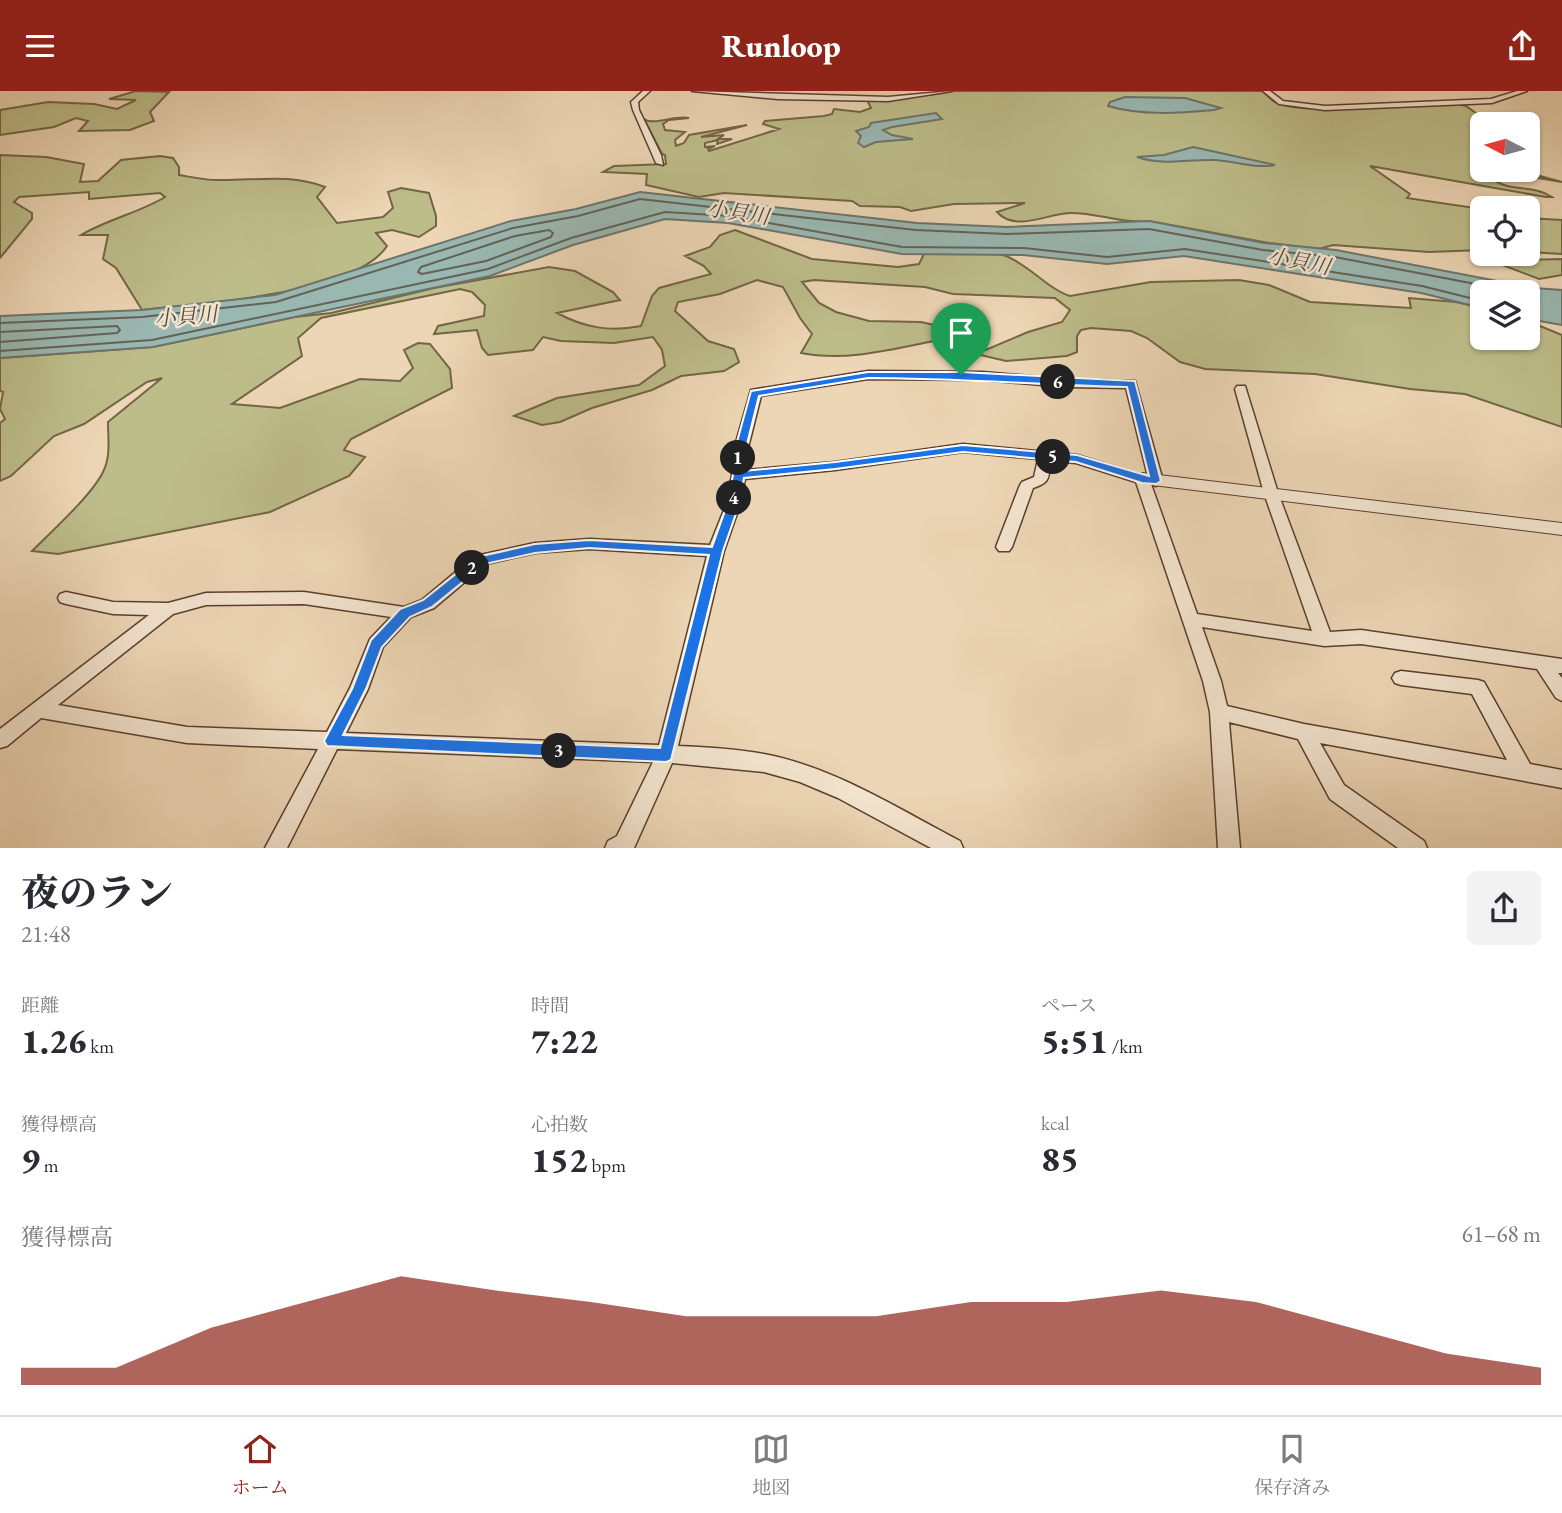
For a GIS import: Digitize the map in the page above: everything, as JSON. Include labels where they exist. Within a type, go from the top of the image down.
[{"type":"street","points":[[647,91],[634,102],[656,148],[660,163]]},
{"type":"street","points":[[695,91],[778,97],[888,99],[948,91]]},
{"type":"street","points":[[1266,91],[1281,103],[1325,108],[1492,101],[1524,91]]},
{"type":"street","points":[[616,848],[625,842],[666,755],[716,551],[733,505],[739,475],[738,460],[755,393],[839,377],[932,375],[1131,384],[1149,480],[1189,619],[1212,681],[1219,712],[1229,848]]},
{"type":"street","points":[[1241,389],[1270,493],[1324,639]]},
{"type":"street","points":[[739,475],[835,466],[951,449],[1011,451],[1077,459],[1149,480],[1562,529]]},
{"type":"street","points":[[1004,547],[1027,485],[1041,480],[1045,456]]},
{"type":"street","points":[[276,848],[359,689],[376,644],[405,613],[428,604],[481,560],[535,548],[589,544],[716,551]]},
{"type":"street","points":[[66,597],[113,608],[168,608],[206,599],[304,598],[405,613]]},
{"type":"street","points":[[0,740],[168,608]]},
{"type":"street","points":[[1189,619],[1324,639],[1361,637],[1562,666]]},
{"type":"street","points":[[1542,663],[1562,693]]},
{"type":"street","points":[[1401,678],[1478,687],[1524,772]]},
{"type":"street","points":[[38,710],[187,735],[666,755],[764,763],[845,791],[952,848]]},
{"type":"street","points":[[1219,712],[1304,732],[1562,779]]},
{"type":"street","points":[[1304,732],[1337,792],[1416,848]]},
{"type":"green space","points":[[136,91],[169,92],[150,112],[154,121],[130,130],[79,131],[88,121],[76,118],[54,127],[0,135],[0,110],[48,102],[94,104],[117,109],[136,100],[109,99]]},
{"type":"green space","points":[[942,91],[1263,91],[1275,102],[1309,109],[1361,109],[1455,103],[1474,112],[1470,112],[1470,182],[1497,182],[1510,187],[1536,190],[1552,197],[1370,166],[1410,194],[1407,198],[1470,207],[1470,250],[1429,252],[1333,245],[1319,249],[1269,243],[1149,221],[1130,221],[1081,213],[1023,222],[1005,218],[997,212],[1025,203],[954,204],[911,211],[900,207],[860,206],[852,201],[724,193],[699,197],[646,185],[647,174],[603,172],[614,166],[666,164],[665,155],[644,119],[653,121],[689,118],[669,120],[663,124],[665,130],[685,132],[675,140],[676,146],[684,143],[689,135],[747,125],[701,137],[724,135],[718,139],[732,139],[717,144],[718,140],[705,143],[705,147],[715,146],[708,149],[709,151],[779,129],[763,124],[765,121],[824,116],[832,114],[834,109],[860,112],[871,108],[867,100],[812,98],[886,100],[944,93]]},
{"type":"green space","points":[[0,155],[46,157],[84,164],[80,182],[98,181],[121,160],[160,156],[173,158],[179,167],[179,175],[217,180],[298,180],[325,187],[317,197],[337,223],[383,217],[393,208],[388,192],[401,188],[429,193],[436,226],[419,237],[392,230],[376,233],[387,246],[370,262],[344,275],[311,286],[236,300],[142,310],[116,268],[103,259],[108,235],[81,235],[165,197],[160,193],[89,199],[89,192],[19,197],[14,202],[32,213],[32,219],[0,258]]},
{"type":"green space","points":[[1540,219],[1562,220],[1562,254],[1540,253]]},
{"type":"green space","points":[[735,230],[812,259],[898,267],[919,264],[924,254],[999,254],[1023,265],[1054,288],[1070,296],[1151,282],[1239,280],[1269,285],[1310,302],[1411,308],[1409,298],[1456,302],[1470,305],[1470,350],[1540,350],[1540,326],[1562,335],[1562,427],[1465,394],[1410,389],[1315,374],[1205,369],[1180,362],[1147,338],[1131,331],[1091,328],[1081,330],[1077,336],[1077,352],[1067,356],[1006,361],[976,354],[1028,332],[1062,322],[1070,310],[1055,298],[953,294],[925,287],[814,280],[802,282],[819,303],[836,312],[869,321],[921,322],[947,328],[939,340],[887,350],[835,356],[801,353],[812,334],[783,287],[757,280],[720,294],[678,302],[675,311],[708,341],[734,349],[739,362],[724,371],[681,376],[652,390],[592,408],[560,422],[542,425],[514,416],[557,398],[639,385],[665,366],[662,350],[653,337],[614,343],[561,341],[543,337],[533,350],[488,355],[482,348],[477,330],[434,334],[438,326],[484,316],[485,305],[472,292],[460,289],[321,318],[298,338],[302,356],[232,404],[280,408],[360,379],[400,381],[413,368],[404,350],[418,343],[430,344],[450,369],[452,388],[351,439],[344,450],[365,457],[349,476],[270,512],[58,554],[32,551],[98,481],[107,460],[108,422],[162,378],[147,382],[84,424],[54,436],[11,476],[0,481],[0,423],[5,419],[0,409],[3,392],[0,391],[0,358],[153,347],[295,317],[331,313],[434,288],[549,267],[575,271],[613,292],[620,300],[557,313],[598,327],[619,329],[641,326],[652,296],[659,288],[711,274],[704,266],[685,256],[710,247],[720,235]]},
{"type":"green space","points":[[1562,259],[1562,275],[1539,279],[1505,266],[1540,266],[1540,260]]},
{"type":"water","points":[[1125,97],[1185,98],[1221,108],[1161,113],[1108,106],[1110,102]]},
{"type":"water","points":[[936,113],[942,119],[883,130],[892,135],[913,139],[876,142],[864,147],[858,143],[861,136],[856,131],[869,127],[871,123]]},
{"type":"water","points":[[1193,147],[1275,165],[1214,160],[1156,161],[1137,157],[1164,155]]},
{"type":"water","name":"小貝川","points":[[640,192],[917,223],[1007,227],[1149,221],[1264,243],[1336,250],[1492,280],[1470,280],[1470,305],[1421,293],[1184,256],[1107,264],[1023,255],[902,254],[728,223],[665,219],[573,245],[490,276],[153,347],[0,358],[0,316],[142,310],[275,295],[511,221],[576,209]]},
{"type":"water","points":[[1540,288],[1562,290],[1562,325],[1540,321]]},
{"type":"route","points":[[961,375],[839,377],[755,393],[738,460],[739,475],[733,505],[716,551],[589,544],[535,548],[481,560],[428,604],[405,613],[376,644],[359,689],[332,741],[666,755],[716,551],[733,505],[739,475],[835,466],[963,448],[1077,459],[1156,481],[1131,384],[1111,381],[1066,383],[961,375]]}]
